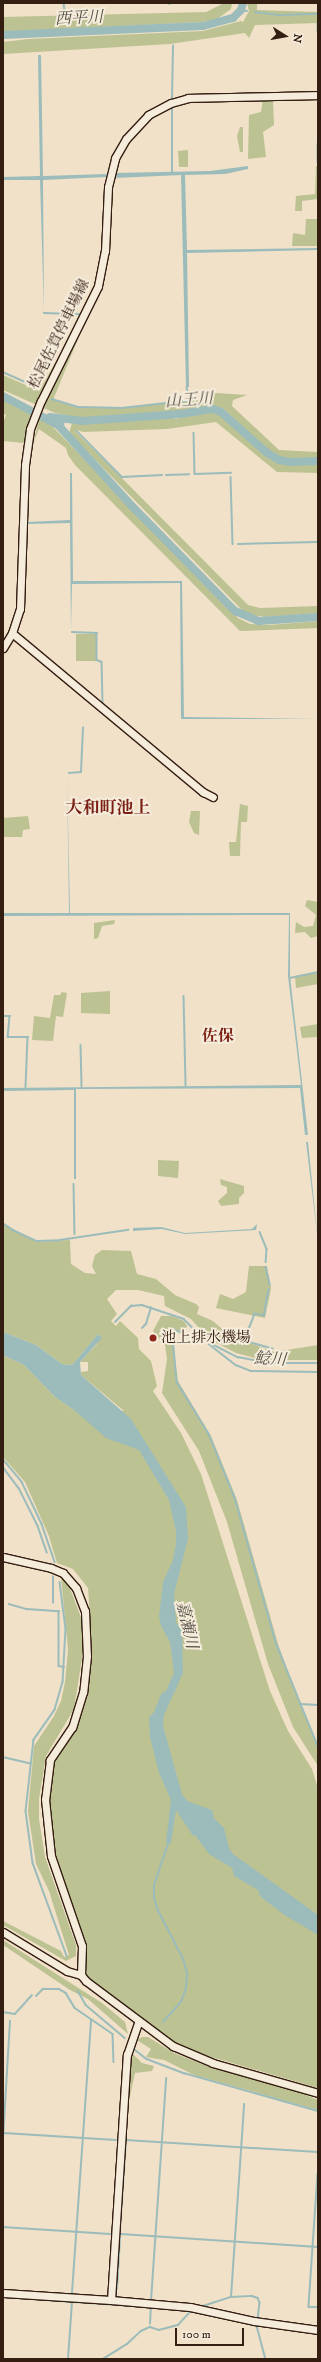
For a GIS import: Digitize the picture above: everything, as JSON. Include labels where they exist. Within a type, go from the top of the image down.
[{"type":"main road","name":"松尾佐賀停車場線","points":[[3,648],[12,633],[20,610],[22,592],[25,465],[33,421],[41,401],[98,286],[105,251],[111,172],[126,139],[136,126],[160,108],[188,98],[318,95]]},
{"type":"main road","points":[[12,633],[203,792],[213,797]]},
{"type":"main road","points":[[3,1557],[51,1568],[64,1573],[76,1588],[85,1611],[87,1656],[83,1692],[72,1727],[50,1760],[45,1799],[51,1856],[82,1946],[81,1975],[86,1982],[173,2046],[190,2054],[318,2093]]},
{"type":"main road","points":[[3,1932],[67,1971],[81,1975]]},
{"type":"main road","points":[[111,2300],[127,2055],[139,2021]]},
{"type":"main road","points":[[3,2293],[190,2307],[254,2321],[318,2330]]},
{"type":"green space","points":[[224,3],[232,3],[231,9],[217,19],[202,22],[3,32],[3,17],[206,12]]},
{"type":"green space","points":[[247,3],[257,3],[257,10],[318,12],[318,23],[255,25],[249,38],[245,33],[170,44],[3,54],[3,42],[28,39],[203,31],[241,21],[243,22],[249,11]]},
{"type":"green space","points":[[263,99],[273,101],[274,125],[263,132],[266,157],[248,159],[249,115],[261,112]]},
{"type":"green space","points":[[240,127],[243,127],[243,152],[240,152],[237,136]]},
{"type":"green space","points":[[188,150],[188,167],[179,167],[178,151]]},
{"type":"green space","points":[[316,166],[318,166],[318,199],[302,201],[302,211],[295,211],[296,196],[315,194]]},
{"type":"green space","points":[[306,219],[318,219],[318,246],[292,246],[293,233],[305,235]]},
{"type":"green space","points":[[71,335],[37,402],[44,405],[78,339],[53,400],[79,408],[123,408],[200,400],[202,395],[217,393],[247,395],[233,400],[232,406],[279,450],[318,452],[318,459],[283,458],[273,455],[225,410],[213,406],[174,412],[85,419],[55,413],[3,390],[3,375],[39,391]]},
{"type":"green space","points":[[3,400],[52,426],[238,618],[250,624],[269,625],[318,621],[318,628],[240,631],[75,465],[68,455],[66,448],[39,429],[32,446],[39,421],[31,417],[24,443],[3,441],[3,423],[6,415],[3,413]]},
{"type":"green space","points":[[210,412],[220,414],[232,422],[232,425],[279,463],[318,464],[318,473],[277,472],[216,422],[167,429],[83,432],[77,430],[76,432],[248,605],[260,608],[318,606],[318,613],[267,617],[251,615],[242,610],[69,433],[72,423],[173,417],[175,419]]},
{"type":"green space","points":[[76,634],[96,634],[96,661],[76,661]]},
{"type":"green space","points":[[240,804],[248,806],[247,822],[241,822],[240,856],[230,856],[229,842],[236,842]]},
{"type":"green space","points":[[191,811],[200,811],[199,835],[194,833],[189,822]]},
{"type":"green space","points":[[28,816],[30,829],[23,830],[22,837],[3,837],[3,818]]},
{"type":"green space","points":[[307,900],[318,902],[318,936],[311,938],[305,932],[295,933],[296,922],[304,927],[313,926],[316,915],[305,906]]},
{"type":"green space","points":[[115,920],[114,924],[102,926],[98,938],[94,939],[94,923]]},
{"type":"green space","points":[[318,972],[318,984],[296,988],[295,976]]},
{"type":"green space","points":[[110,991],[110,1014],[81,1013],[81,993]]},
{"type":"green space","points":[[62,992],[67,993],[63,1017],[56,1016],[53,1041],[32,1040],[34,1016],[50,1018],[54,995],[60,995]]},
{"type":"green space","points":[[318,1024],[318,1037],[302,1038],[300,1027]]},
{"type":"green space","points":[[158,1160],[179,1161],[178,1178],[158,1176]]},
{"type":"green space","points":[[220,1179],[244,1186],[244,1193],[239,1198],[239,1204],[221,1206],[218,1201],[227,1193],[227,1187],[221,1185]]},
{"type":"green space","points":[[3,1224],[37,1242],[70,1240],[71,1264],[85,1273],[96,1274],[92,1266],[95,1255],[102,1250],[131,1251],[137,1274],[156,1279],[175,1295],[196,1304],[199,1307],[197,1314],[213,1321],[229,1335],[274,1352],[318,1345],[318,1360],[263,1360],[236,1353],[209,1339],[191,1319],[165,1306],[164,1296],[138,1290],[116,1290],[107,1299],[117,1314],[111,1321],[116,1326],[120,1321],[138,1338],[139,1349],[151,1361],[157,1386],[153,1391],[181,1433],[201,1474],[270,1691],[288,1731],[312,1769],[318,1789],[318,2088],[191,2051],[169,2039],[89,1979],[84,1970],[84,1940],[53,1857],[47,1801],[52,1764],[78,1722],[87,1695],[92,1647],[88,1588],[73,1569],[57,1563],[49,1536],[25,1482],[3,1457],[3,1355],[24,1365],[55,1397],[74,1410],[124,1411],[81,1375],[81,1372],[88,1371],[88,1362],[80,1362],[98,1343],[98,1334],[73,1364],[69,1365],[62,1364],[36,1345],[3,1332]]},
{"type":"green space","points":[[249,1266],[267,1266],[271,1288],[265,1318],[216,1308],[220,1294],[233,1299],[246,1292]]},
{"type":"green space","points":[[161,1316],[172,1316],[184,1321],[187,1326],[184,1331],[175,1330],[172,1337],[178,1381],[211,1436],[237,1500],[278,1644],[300,1705],[318,1744],[318,1766],[293,1727],[268,1664],[227,1522],[199,1451],[162,1393],[167,1359],[165,1345],[153,1331]]},
{"type":"green space","points":[[61,1577],[69,1586],[82,1620],[83,1652],[74,1709],[46,1756],[39,1799],[39,1819],[45,1857],[76,1945],[76,1956],[66,1961],[3,1925],[3,1921],[61,1951],[64,1957],[69,1955],[49,1891],[36,1864],[28,1811],[34,1746],[54,1716],[61,1701],[65,1682],[68,1650]]},
{"type":"green space","points":[[3,1940],[102,2003],[125,2022],[128,2034],[88,1999],[70,1990],[3,1945]]},
{"type":"green space","points":[[142,2037],[148,2037],[174,2053],[212,2068],[291,2089],[318,2100],[318,2110],[194,2075],[164,2060],[146,2057],[151,2049],[137,2040]]},
{"type":"green space","points":[[131,2052],[142,2063],[154,2066],[152,2071],[135,2073],[127,2110]]},
{"type":"water","points":[[38,55],[41,55],[43,176],[107,174],[106,177],[43,180],[44,313],[40,180],[3,180],[3,177],[40,176]]},
{"type":"water","points":[[248,166],[248,169],[225,174],[185,175],[187,250],[318,248],[318,250],[187,253],[189,387],[186,387],[181,175],[114,178],[115,173],[210,171]]},
{"type":"water","points":[[70,473],[72,473],[73,581],[182,581],[184,717],[318,719],[181,719],[180,583],[72,584],[71,632],[70,523],[27,524],[27,522],[70,520]]},
{"type":"water","points":[[67,773],[70,913],[290,913],[290,976],[308,1135],[305,1135],[300,1088],[76,1089],[76,1179],[74,1179],[74,1090],[3,1091],[3,1088],[301,1085],[288,976],[289,915],[3,916],[3,913],[69,913]]},
{"type":"water","points":[[306,1142],[308,1142],[318,1241]]},
{"type":"water","points":[[257,1224],[256,1230],[185,1234],[162,1229],[133,1231],[133,1228],[161,1227],[185,1233],[252,1229]]},
{"type":"water","points":[[3,1332],[36,1345],[62,1364],[69,1365],[73,1364],[98,1334],[102,1338],[80,1362],[81,1375],[131,1419],[186,1507],[188,1539],[174,1594],[176,1622],[182,1631],[183,1673],[164,1715],[163,1726],[182,1794],[187,1801],[212,1810],[214,1818],[224,1828],[229,1848],[233,1854],[318,1915],[318,1935],[283,1914],[260,1896],[258,1890],[234,1876],[232,1868],[209,1854],[195,1835],[193,1836],[176,1810],[171,1843],[166,1842],[171,1800],[159,1773],[150,1737],[149,1717],[154,1712],[161,1694],[166,1691],[174,1673],[170,1642],[161,1626],[159,1616],[163,1582],[173,1560],[176,1544],[176,1531],[169,1500],[139,1450],[106,1438],[74,1410],[55,1397],[24,1365],[3,1355]]},
{"type":"waterway","points":[[64,3],[65,11]]},
{"type":"waterway","name":"西平川","points":[[3,35],[203,26],[233,18],[241,10],[243,3]]},
{"type":"waterway","name":"西平川","points":[[241,10],[247,11]]},
{"type":"waterway","points":[[255,12],[281,15],[318,14]]},
{"type":"waterway","points":[[318,23],[318,31]]},
{"type":"waterway","points":[[172,99],[173,46]]},
{"type":"waterway","points":[[172,108],[172,173]]},
{"type":"waterway","points":[[318,144],[318,162]]},
{"type":"waterway","points":[[44,313],[81,314]]},
{"type":"waterway","points":[[3,372],[39,388]]},
{"type":"waterway","points":[[187,387],[188,393]]},
{"type":"waterway","points":[[3,396],[58,425],[133,507],[235,611],[259,621],[318,617]]},
{"type":"waterway","points":[[52,399],[79,407],[122,408],[193,400]]},
{"type":"waterway","name":"山王川","points":[[50,417],[82,421],[181,414],[212,409],[221,412],[266,452],[279,460],[290,462],[318,461]]},
{"type":"waterway","name":"山王川","points":[[57,418],[64,424]]},
{"type":"waterway","points":[[77,431],[122,477],[162,475]]},
{"type":"waterway","points":[[194,433],[195,474],[231,473]]},
{"type":"waterway","points":[[166,475],[189,474]]},
{"type":"waterway","points":[[231,477],[233,544]]},
{"type":"waterway","points":[[238,544],[317,542]]},
{"type":"waterway","points":[[72,632],[97,633],[97,660],[102,662],[103,702]]},
{"type":"waterway","points":[[69,773],[81,772],[83,728]]},
{"type":"waterway","points":[[290,978],[318,972]]},
{"type":"waterway","points":[[184,996],[186,1086]]},
{"type":"waterway","points":[[3,1016],[10,1016],[8,1037],[28,1037],[26,1087]]},
{"type":"waterway","points":[[81,1045],[82,1087]]},
{"type":"waterway","points":[[74,1184],[75,1234]]},
{"type":"waterway","points":[[3,1223],[13,1230],[37,1241],[60,1240],[128,1230]]},
{"type":"waterway","points":[[260,1232],[267,1249],[266,1262]]},
{"type":"waterway","points":[[266,1267],[270,1285]]},
{"type":"waterway","points":[[269,1289],[264,1316],[255,1314],[250,1327],[239,1339],[273,1349]]},
{"type":"waterway","name":"鯰川","points":[[115,1322],[131,1306],[142,1305],[184,1319],[206,1341],[238,1357],[270,1363],[318,1363]]},
{"type":"waterway","points":[[142,1328],[146,1324],[151,1308]]},
{"type":"waterway","points":[[187,1335],[176,1331],[173,1337],[177,1382],[209,1434],[235,1498],[277,1645],[318,1746]]},
{"type":"waterway","name":"鯰川","points":[[209,1344],[236,1365],[251,1371],[318,1372]]},
{"type":"waterway","points":[[3,1459],[22,1482],[42,1524],[55,1562]]},
{"type":"waterway","points":[[3,1467],[19,1488],[38,1526],[47,1552]]},
{"type":"waterway","points":[[53,1577],[53,1603]]},
{"type":"waterway","points":[[60,1582],[66,1629],[63,1682],[55,1710],[34,1740],[26,1811],[33,1863],[67,1956]]},
{"type":"waterway","points":[[9,1604],[27,1609],[59,1611],[59,1666],[64,1667]]},
{"type":"waterway","points":[[300,1704],[318,1705]]},
{"type":"waterway","points":[[3,1757],[30,1763]]},
{"type":"waterway","points":[[163,2022],[181,2002],[186,1988],[187,1973],[183,1959],[158,1911],[154,1898],[154,1885],[169,1841]]},
{"type":"waterway","points":[[36,1996],[43,1989],[59,1989],[66,1993],[75,2008],[113,2034],[114,2062]]},
{"type":"waterway","points":[[78,1991],[86,2005],[125,2038]]},
{"type":"waterway","points":[[3,2012],[15,2014],[32,1995]]},
{"type":"waterway","points":[[3,2139],[10,2021]]},
{"type":"waterway","points":[[72,2293],[91,2021]]},
{"type":"waterway","points":[[134,2049],[147,2059],[184,2073],[318,2111]]},
{"type":"waterway","points":[[151,2301],[166,2079]]},
{"type":"waterway","points":[[231,2297],[244,2104]]},
{"type":"waterway","points":[[4,2133],[116,2140]]},
{"type":"waterway","points":[[120,2229],[126,2140],[318,2152]]},
{"type":"waterway","points":[[318,2174],[309,2307],[318,2307]]},
{"type":"waterway","points":[[3,2227],[110,2234]]},
{"type":"waterway","points":[[121,2234],[318,2247]]},
{"type":"waterway","points":[[117,2289],[120,2238]]},
{"type":"waterway","points":[[203,2306],[231,2297],[252,2296],[258,2298],[260,2303],[258,2319]]},
{"type":"waterway","points":[[3,2297],[146,2307]]},
{"type":"waterway","points":[[68,2359],[72,2302]]},
{"type":"waterway","points":[[150,2324],[151,2306]]},
{"type":"waterway","points":[[181,2310],[191,2311]]},
{"type":"waterway","points":[[103,2359],[127,2344],[141,2331],[150,2327],[159,2330],[178,2325],[191,2311]]},
{"type":"waterway","points":[[257,2326],[266,2359]]},
{"type":"place","name":"池上排水機場","points":[[153,1338]]},
{"type":"district","name":"大和町池上","points":[[108,809]]},
{"type":"district","name":"佐保","points":[[218,1036]]},
{"type":"water label","name":"嘉瀬川","points":[[187,1625]]}]
